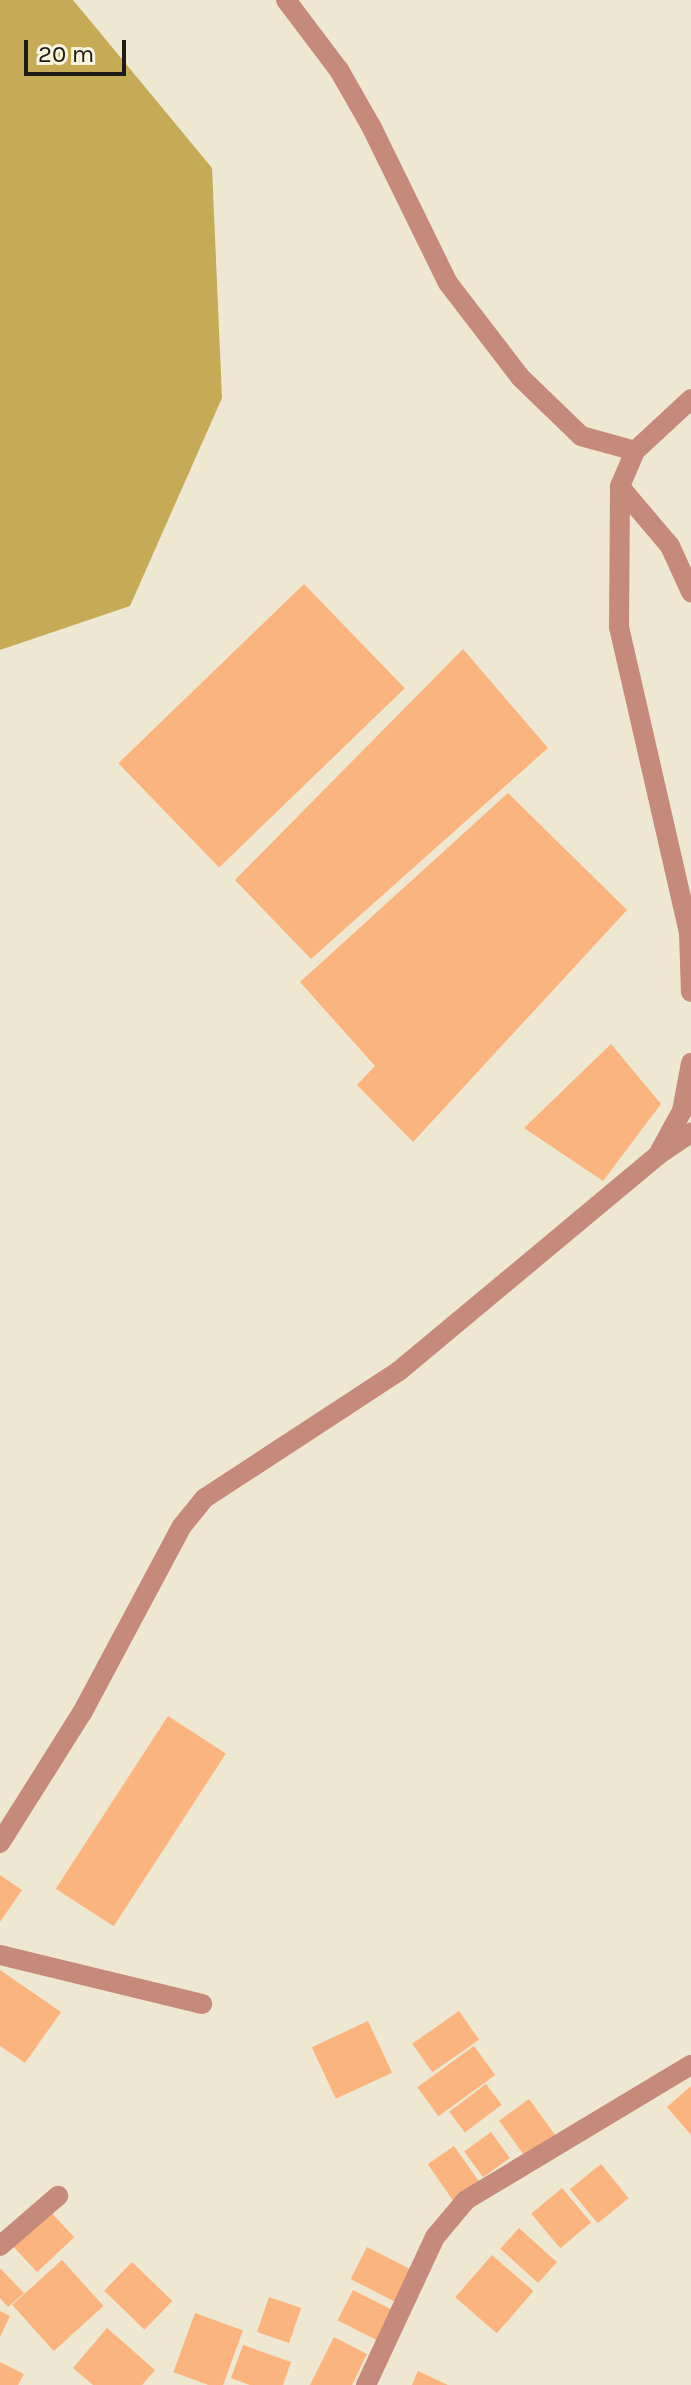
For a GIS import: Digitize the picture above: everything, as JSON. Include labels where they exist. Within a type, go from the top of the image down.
[{"type":"street","points":[[286,0],[358,103],[448,283],[520,377],[581,436],[635,451]]},
{"type":"street","points":[[691,399],[635,451],[620,487],[619,627],[689,933],[691,992]]},
{"type":"street","points":[[620,487],[663,536],[691,592]]},
{"type":"street","points":[[658,1155],[690,1088],[691,1063]]},
{"type":"street","points":[[0,1843],[82,1713],[182,1526],[205,1498],[399,1371],[658,1155],[691,1133]]},
{"type":"street","points":[[0,1955],[202,2004]]},
{"type":"street","points":[[366,2385],[435,2237],[466,2200],[691,2065]]},
{"type":"street","points":[[0,2246],[58,2196]]},
{"type":"shaded area","points":[[0,0],[73,0],[212,168],[222,398],[130,606],[0,650]]},
{"type":"building","points":[[304,584],[405,688],[219,868],[118,763]]},
{"type":"building","points":[[463,649],[548,748],[311,959],[235,880]]},
{"type":"building","points":[[508,793],[627,910],[413,1142],[357,1085],[375,1066],[300,982]]},
{"type":"building","points":[[611,1044],[661,1104],[603,1181],[524,1128]]},
{"type":"building","points":[[168,1716],[226,1754],[114,1926],[56,1889]]},
{"type":"building","points":[[0,1875],[22,1890],[0,1922]]},
{"type":"building","points":[[0,1970],[61,2012],[25,2063],[0,2046]]},
{"type":"building","points":[[459,2011],[479,2040],[432,2072],[412,2044]]},
{"type":"building","points":[[368,2021],[392,2073],[336,2099],[312,2047]]},
{"type":"building","points":[[474,2046],[495,2075],[439,2116],[417,2087]]},
{"type":"building","points":[[486,2084],[502,2105],[465,2132],[449,2112]]},
{"type":"building","points":[[691,2086],[691,2135],[667,2107]]},
{"type":"building","points":[[529,2099],[557,2137],[527,2159],[499,2121]]},
{"type":"building","points":[[491,2132],[510,2158],[483,2177],[464,2151]]},
{"type":"building","points":[[454,2146],[480,2183],[454,2201],[428,2164]]},
{"type":"building","points":[[601,2164],[629,2198],[598,2223],[570,2189]]},
{"type":"building","points":[[562,2188],[591,2222],[560,2248],[531,2214]]},
{"type":"building","points":[[47,2208],[74,2237],[37,2272],[10,2243]]},
{"type":"building","points":[[519,2228],[557,2262],[538,2283],[500,2249]]},
{"type":"building","points":[[367,2247],[412,2270],[396,2302],[351,2279]]},
{"type":"building","points":[[492,2255],[534,2291],[497,2333],[455,2297]]},
{"type":"building","points":[[62,2260],[103,2306],[54,2351],[12,2305]]},
{"type":"building","points":[[132,2262],[172,2301],[144,2330],[104,2291]]},
{"type":"building","points":[[0,2268],[24,2293],[8,2307],[0,2298]]},
{"type":"building","points":[[353,2290],[396,2312],[380,2342],[338,2320]]},
{"type":"building","points":[[269,2297],[301,2308],[289,2343],[257,2332]]},
{"type":"building","points":[[0,2311],[10,2316],[0,2337]]},
{"type":"building","points":[[195,2313],[243,2330],[223,2385],[209,2385],[173,2372]]},
{"type":"building","points":[[107,2328],[155,2370],[142,2385],[93,2385],[73,2368]]},
{"type":"building","points":[[334,2337],[367,2354],[352,2385],[310,2385]]},
{"type":"building","points":[[243,2345],[291,2362],[283,2385],[250,2385],[231,2378]]},
{"type":"building","points":[[0,2362],[24,2374],[18,2385],[0,2385]]},
{"type":"building","points":[[418,2371],[448,2385],[412,2385]]}]
